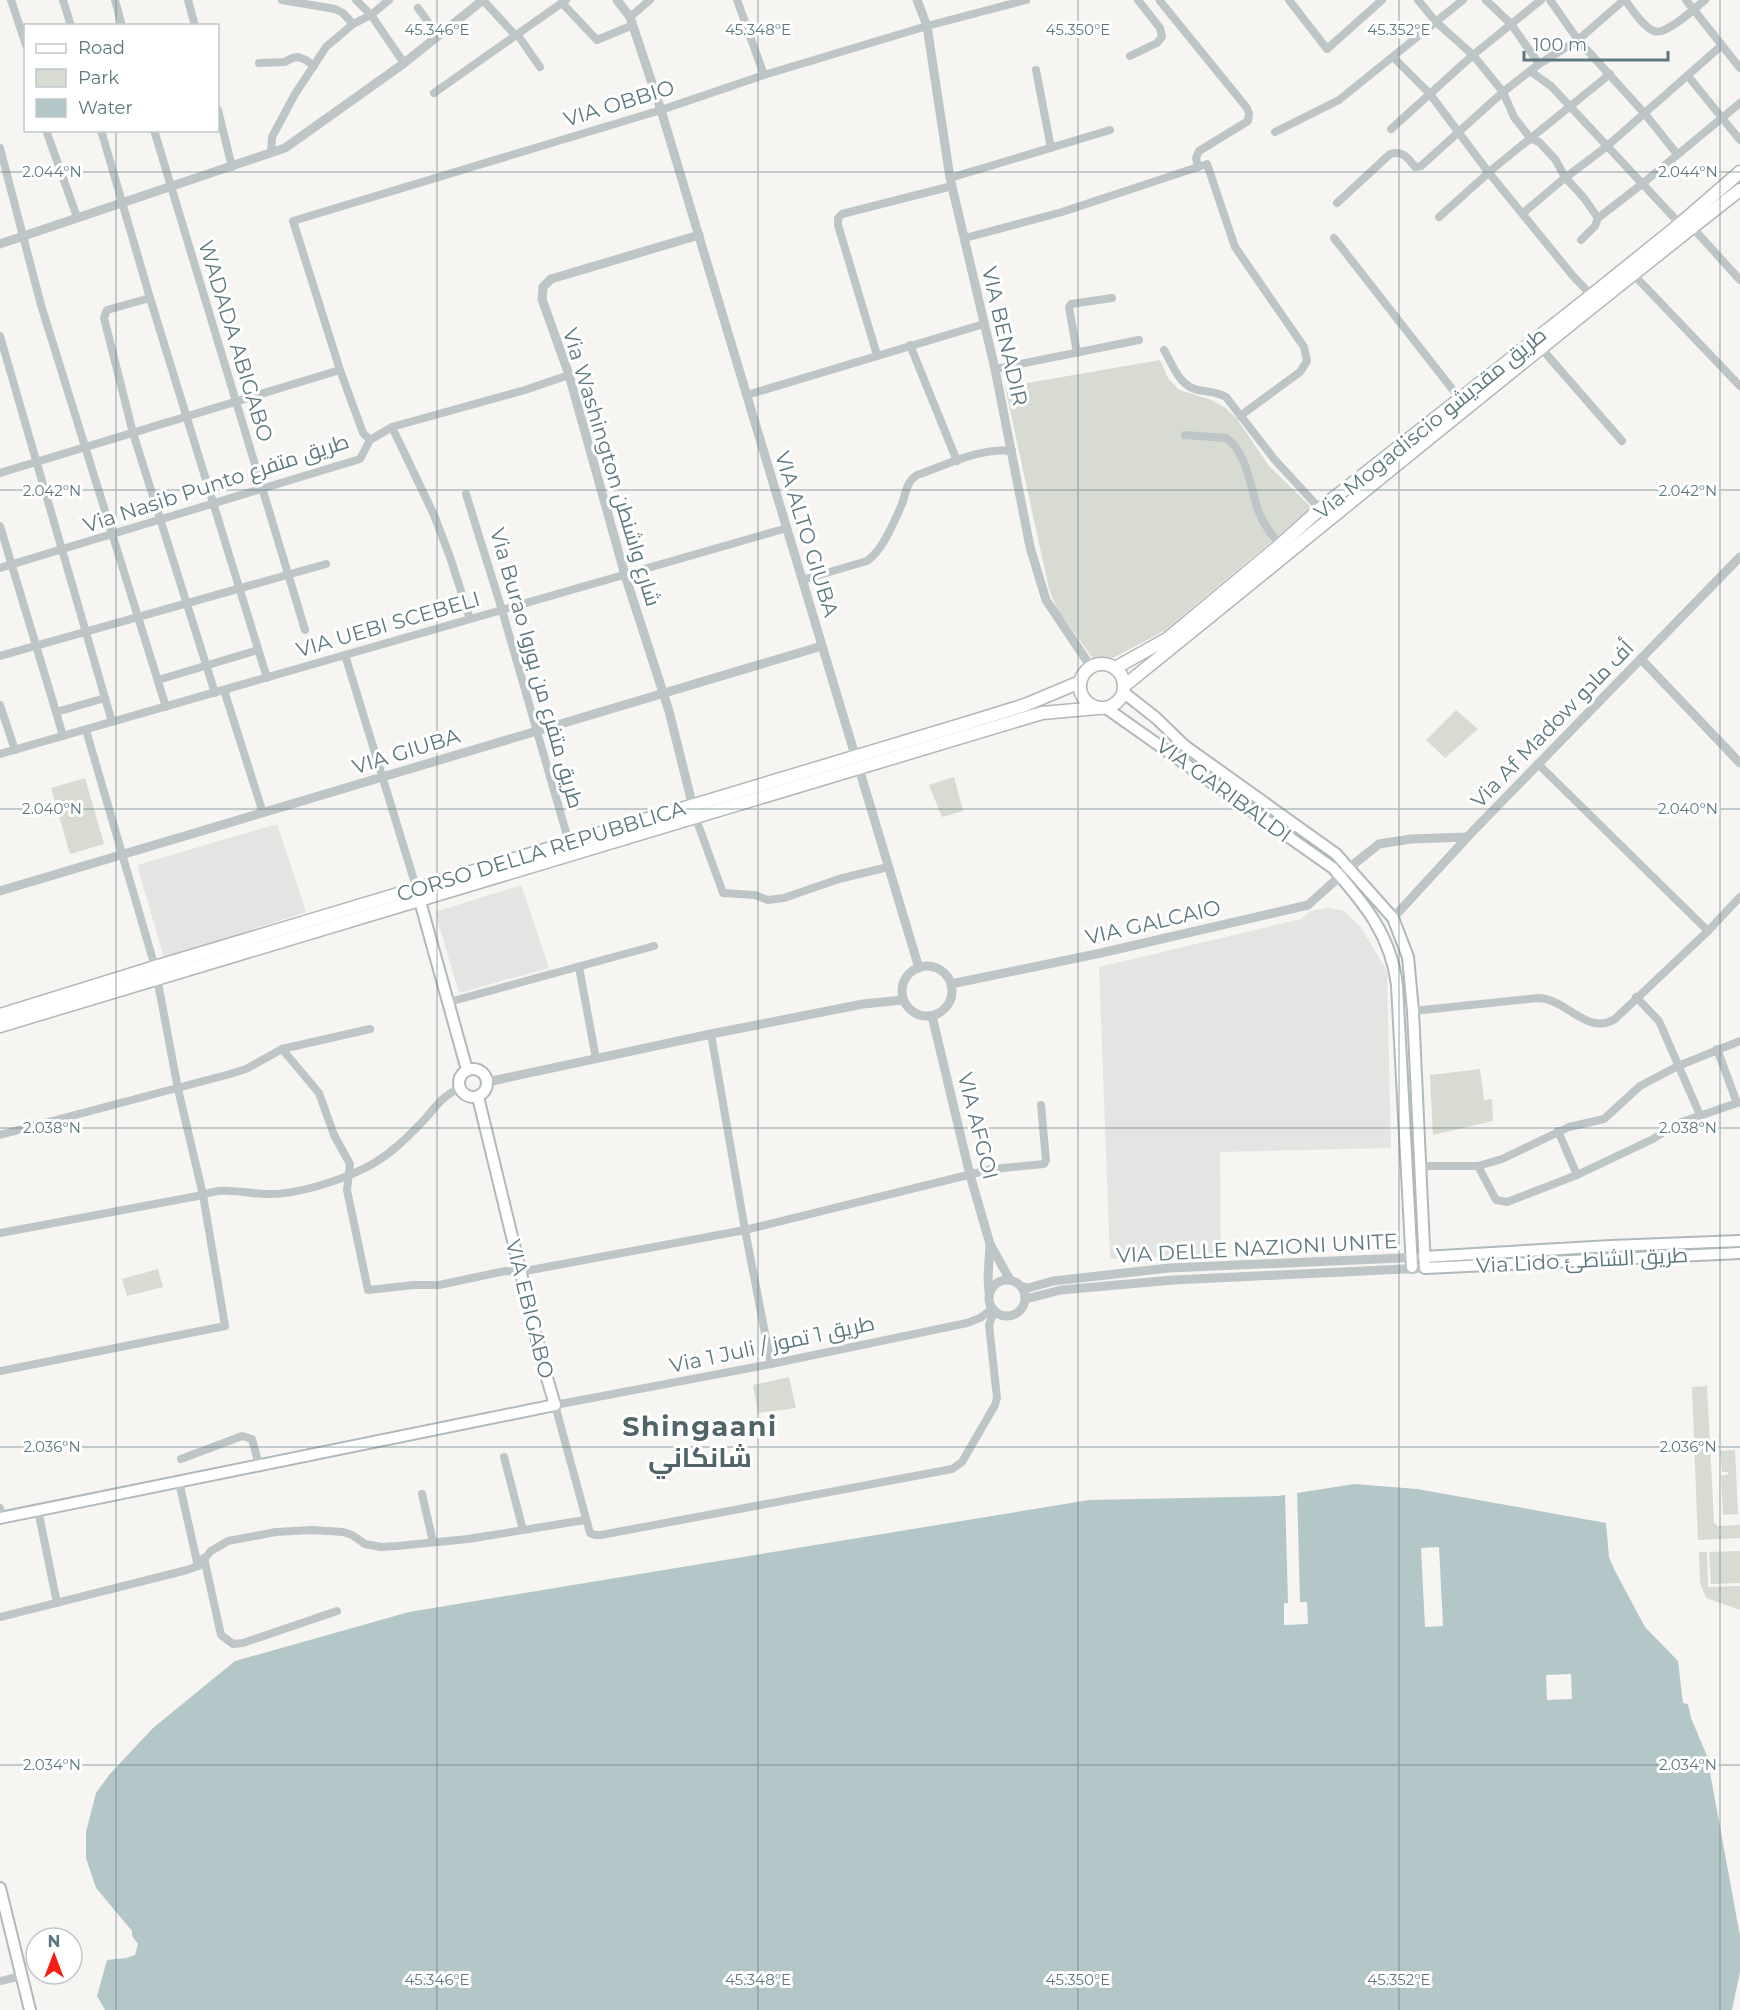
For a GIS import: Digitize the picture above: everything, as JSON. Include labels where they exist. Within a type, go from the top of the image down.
[{"type":"highway","name":"Via Mogadiscio طريق مقديشو","points":[[1124,689],[1284,550],[1320,509],[1439,414],[1541,348],[1595,299],[1633,274],[1686,226],[1740,172]]},
{"type":"highway","name":"Via Mogadiscio طريق مقديشو","points":[[1115,668],[1167,639],[1284,550],[1318,531],[1362,491],[1447,425],[1501,374],[1686,226],[1740,190]]},
{"type":"highway","points":[[1439,414],[1447,425]]},
{"type":"highway","points":[[0,1015],[419,896],[694,810],[857,763],[1042,713],[1102,708],[1117,702],[1124,689],[1123,679],[1115,668],[1103,664],[1091,667],[1082,676],[1080,682],[1082,695],[1092,705],[1102,708]]},
{"type":"highway","points":[[857,763],[1025,705],[1080,682]]},
{"type":"highway","points":[[0,1026],[156,972]]},
{"type":"main road","name":"VIA GARIBALDI","points":[[1124,689],[1185,746],[1336,854],[1393,918]]},
{"type":"main road","name":"VIA GARIBALDI","points":[[1102,708],[1334,868],[1359,897],[1383,933],[1395,970],[1397,985],[1412,1262]]},
{"type":"main road","points":[[419,896],[467,1070]]},
{"type":"main road","points":[[1393,918],[1408,957],[1411,985],[1424,1262]]},
{"type":"main road","points":[[1397,985],[1411,985]]},
{"type":"main road","points":[[467,1070],[480,1071],[487,1082],[485,1091],[477,1097],[468,1097],[459,1088],[459,1079],[467,1070]]},
{"type":"main road","name":"VIA EBIGABO","points":[[477,1097],[555,1405]]},
{"type":"main road","name":"Via Lido طريق الشاطئ","points":[[1424,1262],[1481,1254],[1740,1241]]},
{"type":"main road","points":[[1610,1258],[1611,1246]]},
{"type":"main road","name":"Via Lido طريق الشاطئ","points":[[1424,1262],[1740,1253]]},
{"type":"main road","points":[[1,1514],[38,1510],[555,1405]]},
{"type":"main road","points":[[0,1888],[30,2010]]},
{"type":"street","points":[[11,0],[24,39]]},
{"type":"street","points":[[63,0],[69,24]]},
{"type":"street","points":[[115,0],[121,24]]},
{"type":"street","points":[[188,0],[194,24]]},
{"type":"street","points":[[282,0],[335,9],[343,12],[353,24]]},
{"type":"street","points":[[356,0],[371,15],[404,63]]},
{"type":"street","points":[[271,153],[272,137],[327,47],[353,24],[371,15],[389,0]]},
{"type":"street","points":[[0,244],[77,217],[172,188],[285,148],[404,63],[483,0],[516,35],[540,67]]},
{"type":"street","name":"VIA ALTO GIUBA","points":[[617,0],[631,21],[661,110],[919,968]]},
{"type":"street","points":[[434,93],[564,2],[597,40],[631,21],[650,0]]},
{"type":"street","points":[[737,0],[764,75]]},
{"type":"street","name":"VIA BENADIR","points":[[917,0],[927,26],[951,182],[995,369],[1030,548],[1046,600],[1091,667]]},
{"type":"street","name":"VIA OBBIO","points":[[340,370],[292,221],[661,110],[764,75],[927,26],[1026,0]]},
{"type":"street","points":[[1130,56],[1157,43],[1162,37],[1160,28],[1138,0]]},
{"type":"street","points":[[1289,0],[1327,49],[1382,0]]},
{"type":"street","points":[[1295,7],[1304,0]]},
{"type":"street","points":[[1418,0],[1436,22],[1473,55],[1503,92],[1515,117],[1531,139],[1539,142],[1555,159],[1598,218]]},
{"type":"street","points":[[1275,132],[1339,100],[1463,0]]},
{"type":"street","points":[[1486,0],[1511,24],[1539,64]]},
{"type":"street","points":[[1391,129],[1473,55],[1541,0]]},
{"type":"street","points":[[1550,0],[1578,40],[1645,114],[1677,154]]},
{"type":"street","points":[[1337,203],[1390,154],[1396,152],[1403,154],[1415,167],[1421,166],[1503,92],[1539,64],[1578,40],[1625,0],[1655,32],[1665,31],[1705,0]]},
{"type":"street","points":[[1686,0],[1740,68]]},
{"type":"street","points":[[1160,1],[1247,108],[1249,114],[1248,121],[1199,151],[1196,158],[1198,167]]},
{"type":"street","points":[[418,8],[438,36]]},
{"type":"street","points":[[1523,213],[1606,147],[1721,46]]},
{"type":"street","points":[[259,63],[285,62],[298,57],[314,66]]},
{"type":"street","points":[[1394,57],[1430,94],[1489,173],[1573,276],[1595,299]]},
{"type":"street","points":[[1036,70],[1051,148]]},
{"type":"street","points":[[1530,71],[1551,86],[1642,184],[1740,280]]},
{"type":"street","points":[[1439,217],[1610,74]]},
{"type":"street","points":[[1688,76],[1740,140]]},
{"type":"street","points":[[1581,240],[1595,226],[1598,218],[1740,103]]},
{"type":"street","points":[[219,114],[232,167]]},
{"type":"street","points":[[877,355],[838,225],[838,218],[842,214],[951,182],[1110,130]]},
{"type":"street","points":[[47,132],[77,217]]},
{"type":"street","points":[[103,132],[150,298],[267,678]]},
{"type":"street","name":"WADADA ABIGABO","points":[[155,132],[305,630]]},
{"type":"street","points":[[0,148],[41,305],[166,707]]},
{"type":"street","points":[[965,238],[1062,212],[1206,164],[1234,247],[1304,347],[1306,362],[1300,372],[1240,416]]},
{"type":"street","name":"Via Washington شارع واشنطن","points":[[694,810],[663,693],[625,575],[569,375],[542,299],[543,287],[551,279],[699,235]]},
{"type":"street","points":[[1334,238],[1460,399]]},
{"type":"street","points":[[1633,274],[1740,386]]},
{"type":"street","points":[[150,298],[107,310],[104,318],[133,433],[215,693]]},
{"type":"street","points":[[1077,352],[1069,306],[1112,298]]},
{"type":"street","points":[[747,395],[984,324]]},
{"type":"street","points":[[0,336],[112,722]]},
{"type":"street","points":[[995,369],[1140,340]]},
{"type":"street","points":[[910,345],[957,461]]},
{"type":"street","points":[[1541,348],[1622,441]]},
{"type":"street","points":[[1164,350],[1184,385],[1200,391],[1219,393],[1226,397],[1275,460],[1320,509]]},
{"type":"street","points":[[0,473],[340,370],[363,433],[370,440]]},
{"type":"street","name":"Via Nasib Punto طريق متفرع","points":[[0,568],[360,459],[370,440],[392,427],[525,390],[569,375]]},
{"type":"street","points":[[392,427],[434,515],[470,619]]},
{"type":"street","points":[[1185,435],[1226,438],[1232,442],[1237,448],[1252,486],[1264,524],[1284,550]]},
{"type":"street","points":[[802,580],[867,561],[875,556],[882,546],[911,479],[917,475],[957,461],[1000,450],[1012,451]]},
{"type":"street","name":"Via Burao طريق متفرع من بوروا","points":[[466,494],[502,610],[570,848]]},
{"type":"street","points":[[0,526],[63,736]]},
{"type":"street","name":"VIA UEBI SCEBELI","points":[[0,754],[787,528]]},
{"type":"street","name":"Via Af Madow أف مادو","points":[[1393,918],[1467,837],[1740,557]]},
{"type":"street","points":[[0,656],[326,564]]},
{"type":"street","name":"VIA GIUBA","points":[[0,891],[822,646]]},
{"type":"street","points":[[158,680],[258,650]]},
{"type":"street","points":[[345,655],[419,896]]},
{"type":"street","points":[[1641,659],[1740,763]]},
{"type":"street","points":[[224,690],[263,813]]},
{"type":"street","points":[[56,712],[105,698]]},
{"type":"street","points":[[0,705],[15,750]]},
{"type":"street","points":[[0,1371],[225,1326],[203,1195],[178,1089],[156,972],[124,854],[86,730]]},
{"type":"street","points":[[1538,764],[1708,931]]},
{"type":"street","points":[[694,810],[723,893],[755,895],[768,900],[784,898],[839,879],[888,867]]},
{"type":"street","name":"VIA GALCAIO","points":[[951,984],[1101,953],[1308,905],[1379,844],[1411,839],[1467,837]]},
{"type":"street","points":[[1413,1011],[1539,998],[1550,999],[1587,1021],[1607,1024],[1708,931],[1740,897]]},
{"type":"street","points":[[448,1002],[654,946]]},
{"type":"street","points":[[579,967],[596,1059]]},
{"type":"street","points":[[919,968],[936,968],[949,978],[951,984],[952,993],[947,1007],[932,1016],[910,1010],[903,1000],[905,981],[919,968]]},
{"type":"street","points":[[1636,997],[1659,1021],[1700,1115]]},
{"type":"street","points":[[487,1082],[863,1004],[903,1000]]},
{"type":"street","name":"VIA AFGOI","points":[[932,1016],[970,1175],[990,1244]]},
{"type":"street","points":[[0,1135],[246,1069],[282,1049],[370,1029]]},
{"type":"street","points":[[711,1034],[771,1364]]},
{"type":"street","points":[[1420,1166],[1478,1166],[1502,1159],[1558,1131],[1577,1124],[1604,1119],[1640,1086],[1678,1066],[1740,1041]]},
{"type":"street","points":[[282,1049],[320,1093],[334,1134],[350,1164],[347,1190],[368,1290],[439,1285],[505,1271],[520,1272],[745,1230],[993,1169],[1044,1164],[1046,1160],[1041,1105]]},
{"type":"street","points":[[1478,1166],[1496,1200],[1507,1202],[1577,1174],[1653,1139],[1676,1124],[1739,1103],[1717,1049]]},
{"type":"street","points":[[0,1233],[203,1195],[213,1191],[278,1194],[300,1190],[365,1168],[389,1153],[426,1118],[440,1100],[459,1088]]},
{"type":"street","points":[[1558,1131],[1577,1174]]},
{"type":"street","points":[[990,1244],[1010,1280],[1022,1287],[1026,1299],[1022,1310],[1016,1315],[1009,1317],[1000,1315],[993,1310],[989,1302],[990,1244]]},
{"type":"street","name":"VIA DELLE NAZIONI UNITE","points":[[1022,1287],[1028,1288],[1053,1281],[1169,1268],[1396,1259],[1412,1262]]},
{"type":"street","name":"VIA DELLE NAZIONI UNITE","points":[[1026,1299],[1061,1290],[1109,1285],[1424,1262]]},
{"type":"street","points":[[989,1292],[998,1282],[1010,1280]]},
{"type":"street","points":[[0,1617],[198,1566],[211,1551],[228,1541],[252,1535],[294,1530],[343,1532],[365,1544],[381,1547],[468,1539],[585,1520],[590,1533],[602,1535],[952,1469],[962,1461],[997,1398],[989,1325],[993,1310]]},
{"type":"street","name":"Via 1 Juli / طريق 1 تموز","points":[[555,1405],[771,1364],[968,1323],[993,1310]]},
{"type":"street","name":"VIA EBIGABO","points":[[555,1405],[585,1520]]},
{"type":"street","points":[[181,1459],[247,1437],[252,1439],[259,1465]]},
{"type":"street","points":[[504,1457],[523,1530]]},
{"type":"street","points":[[179,1482],[198,1566]]},
{"type":"street","points":[[422,1494],[433,1542]]},
{"type":"street","points":[[38,1510],[57,1603]]},
{"type":"street","points":[[204,1558],[221,1635],[233,1644],[243,1643],[337,1611]]},
{"type":"street","points":[[0,1981],[22,1976]]},
{"type":"shaded area","points":[[277,824],[306,912],[164,958],[137,865]]},
{"type":"shaded area","points":[[521,885],[549,968],[459,993],[435,912]]},
{"type":"shaded area","points":[[1328,908],[1344,911],[1360,926],[1387,971],[1391,1148],[1220,1152],[1221,1254],[1110,1259],[1099,967],[1301,919],[1310,911]]},
{"type":"green space","points":[[1160,360],[1168,378],[1179,390],[1209,399],[1226,408],[1237,419],[1269,466],[1312,508],[1164,631],[1111,659],[1094,660],[1057,609],[1049,589],[1005,387]]},
{"type":"green space","points":[[1456,710],[1478,729],[1445,758],[1426,740]]},
{"type":"green space","points":[[954,777],[963,811],[942,817],[929,785]]},
{"type":"green space","points":[[85,778],[104,844],[70,854],[51,788]]},
{"type":"green space","points":[[1480,1069],[1484,1100],[1492,1099],[1493,1121],[1433,1135],[1430,1075]]},
{"type":"green space","points":[[158,1269],[163,1287],[127,1296],[122,1279]]},
{"type":"green space","points":[[789,1377],[796,1408],[758,1413],[753,1385]]},
{"type":"green space","points":[[1707,1386],[1714,1523],[1717,1526],[1740,1525],[1740,1538],[1698,1540],[1692,1387]]},
{"type":"green space","points":[[1735,1450],[1738,1514],[1723,1515],[1721,1476],[1729,1474],[1722,1472],[1720,1451]]},
{"type":"green space","points":[[1740,1551],[1740,1583],[1711,1584],[1709,1552]]},
{"type":"green space","points":[[1699,1552],[1707,1552],[1708,1587],[1740,1586],[1740,1610],[1706,1598],[1700,1582]]},
{"type":"water","points":[[1354,1484],[1417,1489],[1606,1523],[1609,1557],[1615,1571],[1645,1627],[1678,1661],[1683,1703],[1688,1704],[1691,1718],[1707,1756],[1740,1936],[1740,1972],[1732,2010],[105,2010],[97,1996],[107,1960],[135,1955],[138,1944],[132,1936],[132,1931],[96,1888],[86,1858],[86,1832],[96,1793],[109,1775],[153,1728],[235,1661],[409,1612],[1089,1500],[1278,1496]]},
{"type":"pier","points":[[1297,1490],[1300,1602],[1307,1602],[1308,1624],[1284,1625],[1284,1603],[1288,1603],[1285,1492]]},
{"type":"pier","points":[[1439,1547],[1443,1626],[1425,1627],[1421,1548]]},
{"type":"pier","points":[[1571,1674],[1572,1699],[1547,1700],[1546,1675]]},
{"type":"district","name":"Shingaani شانكاني","points":[[700,1442]]}]
